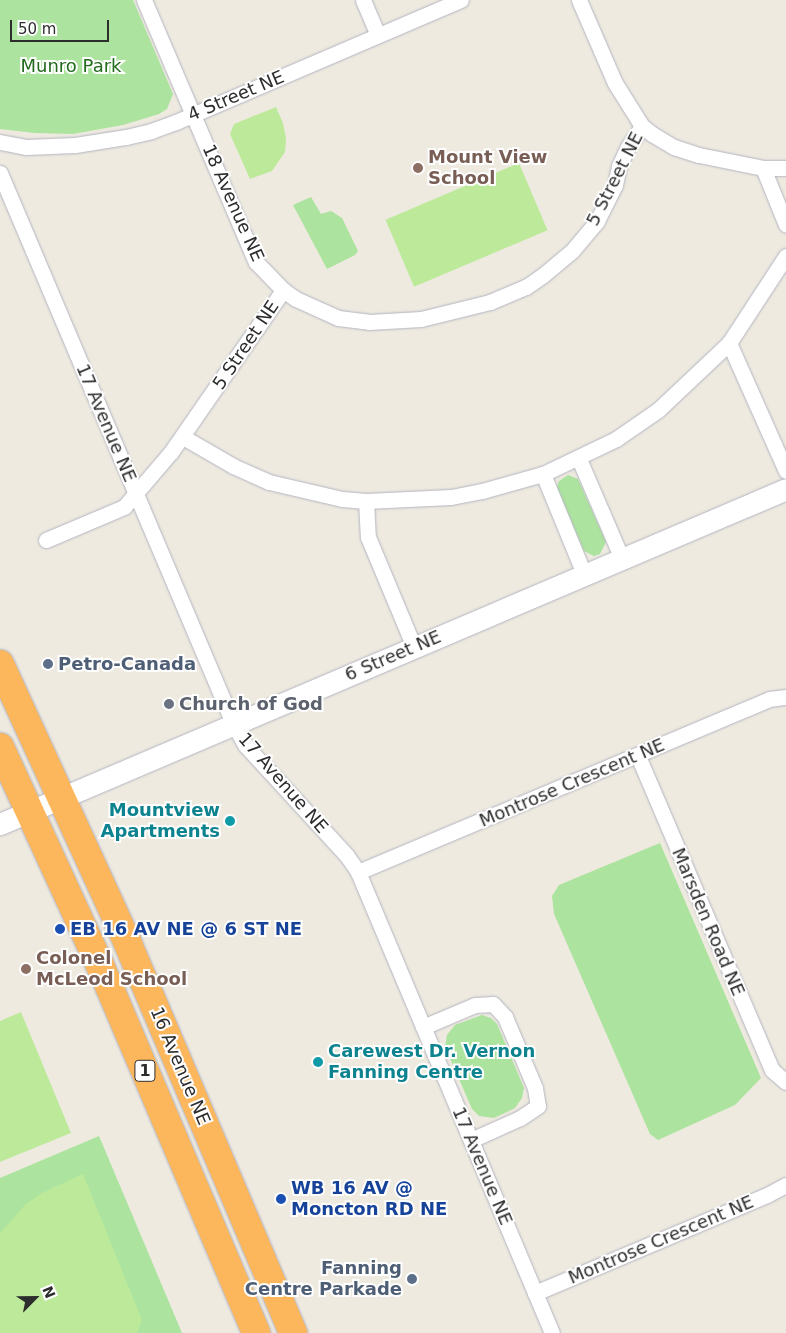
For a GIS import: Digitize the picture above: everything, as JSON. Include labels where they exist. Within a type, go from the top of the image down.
[{"type":"highway","name":"16 Avenue NE","points":[[0,664],[128,944],[293,1333]]},
{"type":"highway","name":"16 Avenue NE","points":[[0,747],[100,965],[256,1333]]},
{"type":"street","name":"18 Avenue NE","points":[[144,0],[256,262],[284,290]]},
{"type":"street","points":[[362,0],[378,35]]},
{"type":"street","name":"4 Street NE","points":[[0,142],[26,147],[51,147],[100,142],[151,131],[460,0]]},
{"type":"street","points":[[579,0],[615,83],[642,126]]},
{"type":"street","name":"5 Street NE","points":[[46,540],[124,507],[183,437],[284,290],[323,313],[369,322],[421,319],[458,311],[508,295],[534,282],[558,265],[585,237],[607,203],[628,147],[642,126],[663,141],[686,152],[763,168],[786,168]]},
{"type":"street","points":[[763,168],[786,225]]},
{"type":"street","name":"17 Avenue NE","points":[[0,173],[233,724],[246,746],[347,856],[358,872],[552,1333]]},
{"type":"street","points":[[183,437],[234,466],[269,482],[339,499],[366,501],[451,497],[543,474],[578,459],[616,439],[658,410],[729,343],[786,256]]},
{"type":"street","points":[[729,343],[786,471]]},
{"type":"street","points":[[578,459],[622,559]]},
{"type":"street","points":[[543,474],[584,574]]},
{"type":"street","name":"6 Street NE","points":[[0,824],[786,488]]},
{"type":"street","points":[[366,501],[368,537],[414,647]]},
{"type":"street","name":"Montrose Crescent NE","points":[[358,872],[638,756],[769,699],[786,697]]},
{"type":"street","name":"Marsden Road NE","points":[[638,756],[772,1070],[786,1082]]},
{"type":"street","points":[[423,1027],[476,1005],[493,1004],[505,1017],[535,1088],[538,1106],[520,1118],[471,1140]]},
{"type":"street","name":"Montrose Crescent NE","points":[[536,1293],[786,1185]]},
{"type":"green space","name":"Munro Park","points":[[0,0],[133,0],[173,94],[167,109],[159,114],[123,125],[73,134],[35,133],[0,129]]},
{"type":"green space","points":[[276,107],[283,123],[286,138],[285,152],[272,171],[250,179],[230,134],[234,124]]},
{"type":"green space","points":[[519,163],[548,230],[414,287],[386,220]]},
{"type":"green space","points":[[311,197],[321,214],[331,211],[342,218],[358,251],[355,255],[327,269],[293,205]]},
{"type":"green space","points":[[568,475],[578,479],[606,542],[600,554],[594,556],[584,551],[557,487],[559,481]]},
{"type":"green space","points":[[660,843],[761,1078],[735,1105],[658,1140],[650,1134],[554,914],[552,896],[559,885]]},
{"type":"green space","points":[[21,1012],[71,1133],[0,1162],[0,1021]]},
{"type":"green space","points":[[482,1015],[491,1018],[497,1024],[524,1088],[522,1098],[515,1108],[494,1118],[479,1116],[472,1109],[445,1047],[447,1035],[455,1025]]},
{"type":"green space","points":[[99,1136],[182,1333],[0,1333],[0,1178]]},
{"type":"green space","points":[[83,1174],[142,1320],[137,1333],[0,1333],[0,1233],[25,1205],[42,1193]]},
{"type":"place","name":"Mount View School","points":[[418,168]]},
{"type":"place","name":"Petro-Canada","points":[[48,664]]},
{"type":"place","name":"Church of God","points":[[169,704]]},
{"type":"place","name":"Mountview Apartments","points":[[230,821]]},
{"type":"place","name":"EB 16 AV NE @ 6 ST NE","points":[[60,929]]},
{"type":"place","name":"Colonel McLeod School","points":[[26,969]]},
{"type":"place","name":"Carewest Dr. Vernon Fanning Centre","points":[[318,1062]]},
{"type":"place","name":"WB 16 AV @ Moncton RD NE","points":[[281,1199]]},
{"type":"place","name":"Fanning Centre Parkade","points":[[412,1279]]}]
